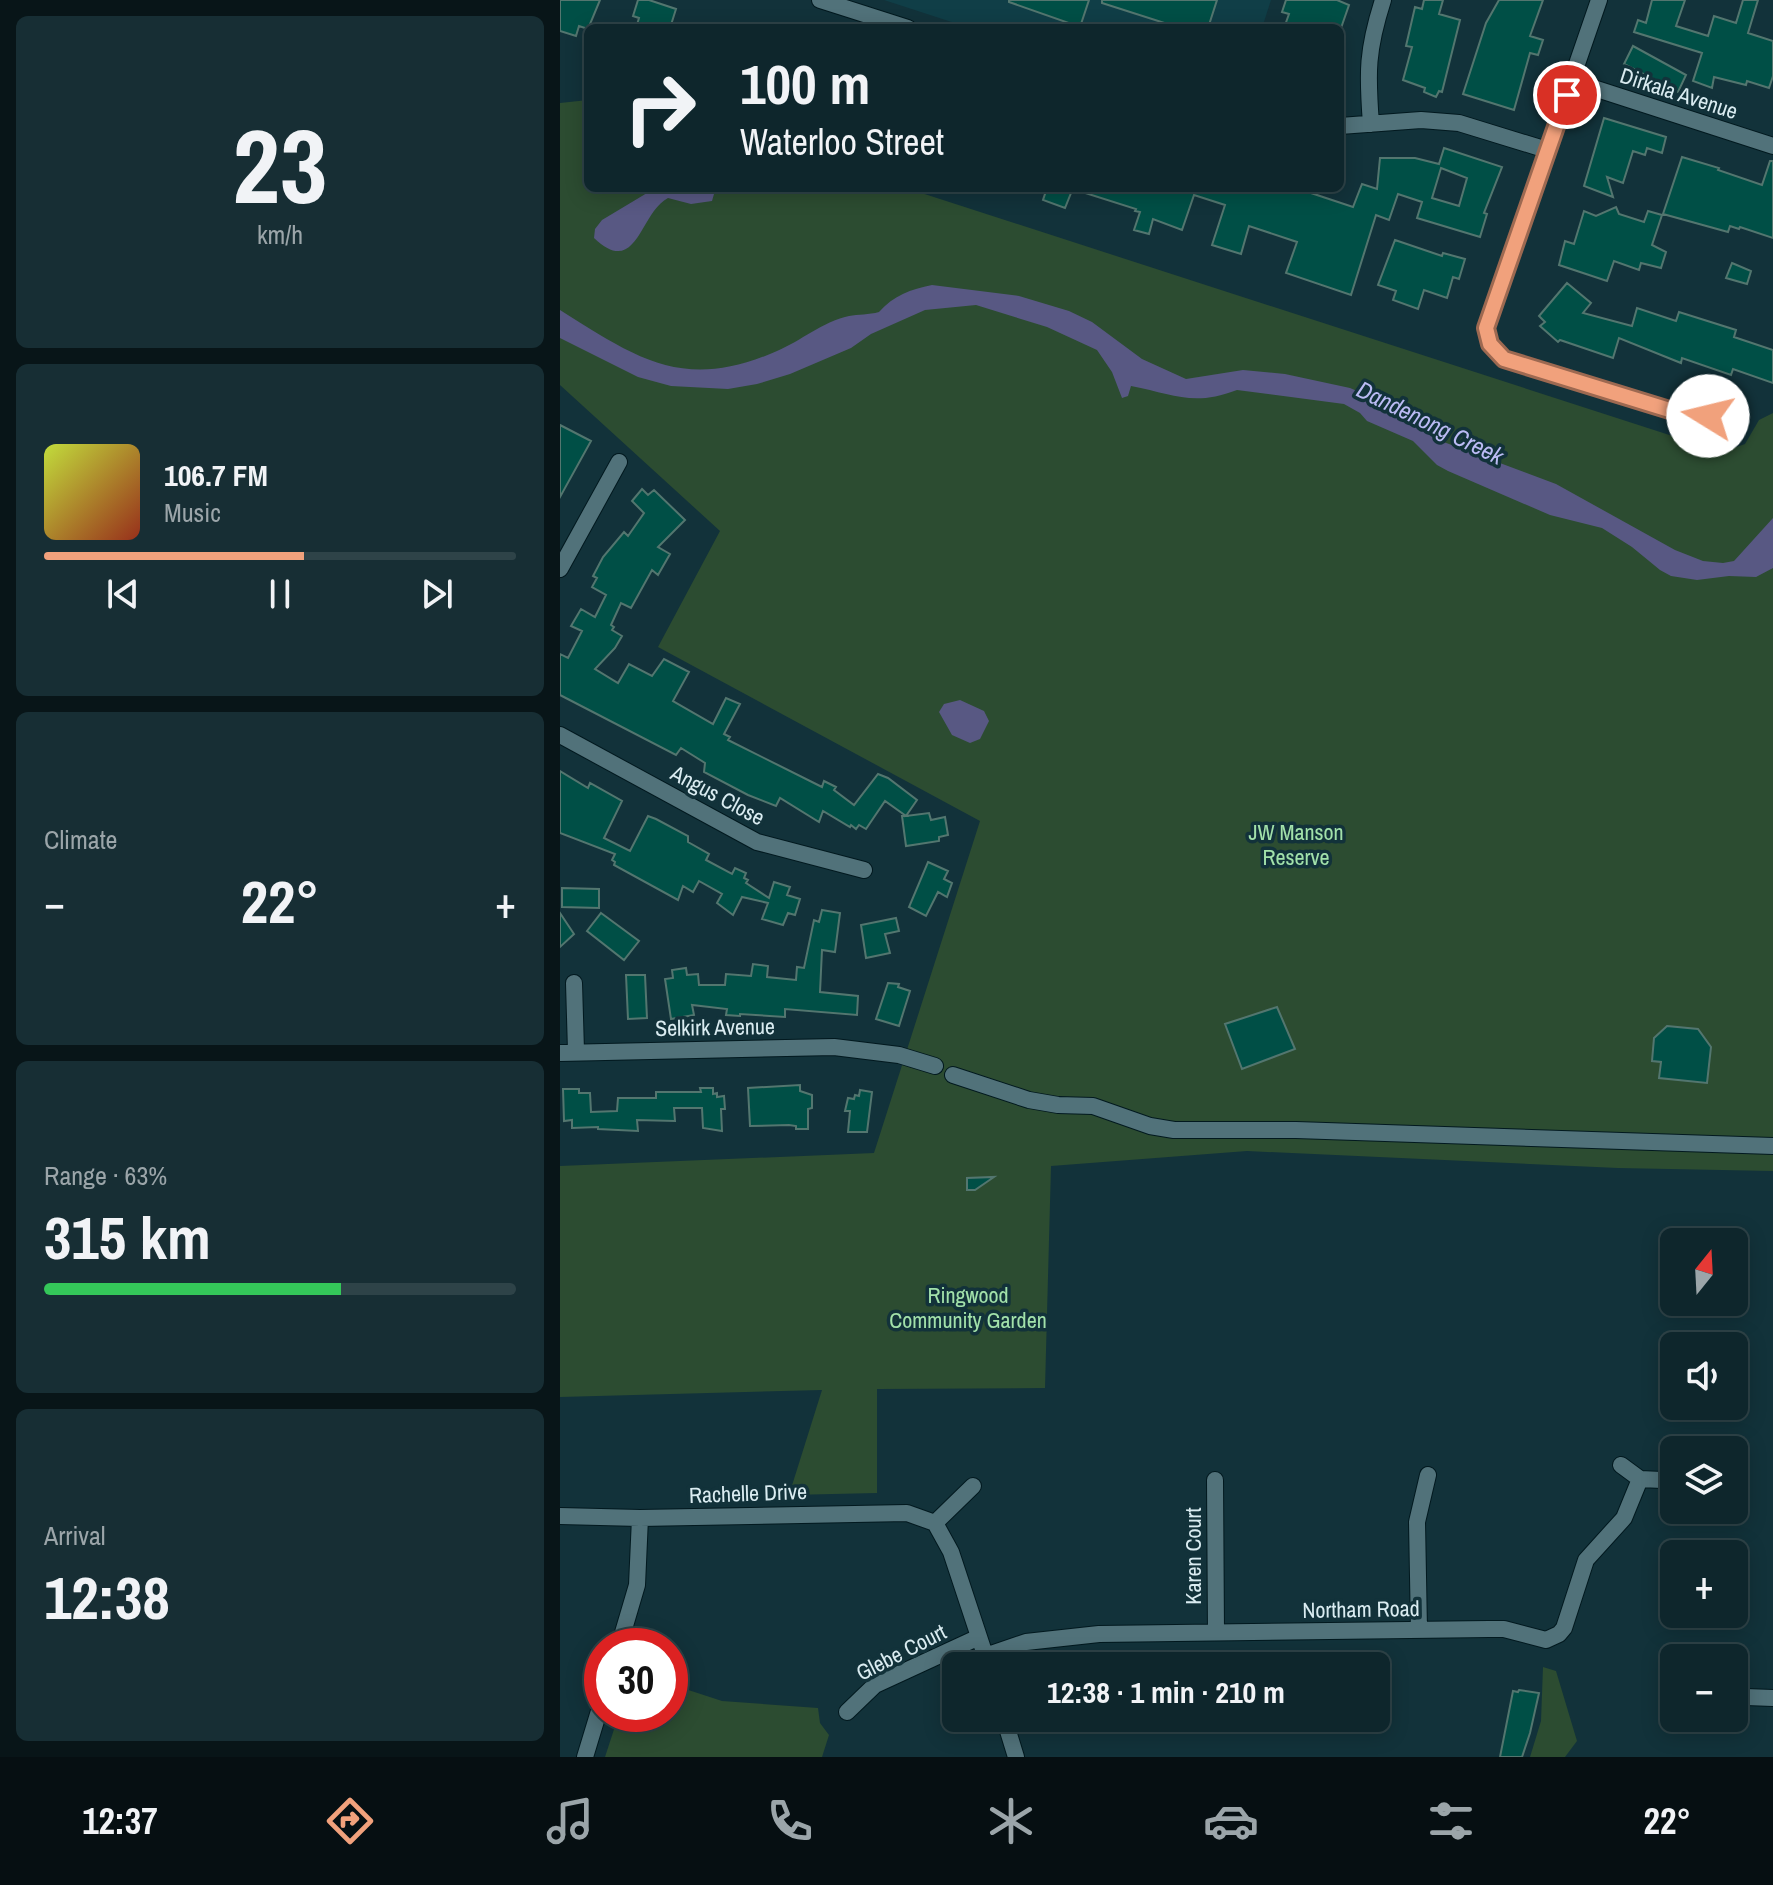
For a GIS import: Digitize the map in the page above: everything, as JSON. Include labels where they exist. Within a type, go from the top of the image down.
[{"type":"street","points":[[820,0],[895,24]]},
{"type":"street","points":[[1371,124],[1367,71],[1369,48],[1383,0]]},
{"type":"street","points":[[1599,0],[1486,328],[1490,344],[1504,359],[1689,416],[1726,416]]},
{"type":"street","name":"Dirkala Avenue","points":[[1572,81],[1773,146]]},
{"type":"street","points":[[1344,126],[1421,120],[1459,123],[1547,150]]},
{"type":"street","points":[[560,569],[619,462]]},
{"type":"street","name":"Angus Close","points":[[560,735],[757,842],[864,870]]},
{"type":"street","points":[[568,1052],[574,983]]},
{"type":"street","name":"Selkirk Avenue","points":[[568,1052],[816,1047],[870,1052],[910,1068],[934,1069]]},
{"type":"street","points":[[953,1075],[1029,1100],[1105,1108],[1150,1126],[1174,1130],[1296,1130],[1773,1146]]},
{"type":"street","points":[[1621,1465],[1640,1479],[1660,1480]]},
{"type":"street","points":[[1419,1630],[1417,1522],[1428,1475]]},
{"type":"street","name":"Northam Road","points":[[1005,1652],[1026,1642],[1060,1637],[1216,1632],[1504,1629],[1546,1640],[1564,1628],[1586,1560],[1624,1518],[1640,1479]]},
{"type":"street","name":"Karen Court","points":[[1215,1480],[1216,1632]]},
{"type":"street","points":[[973,1486],[935,1523],[951,1552],[984,1652]]},
{"type":"street","name":"Rachelle Drive","points":[[560,1516],[640,1518],[866,1512],[907,1513],[935,1523]]},
{"type":"street","points":[[624,1628],[637,1585],[640,1518]]},
{"type":"street","name":"Glebe Court","points":[[847,1712],[875,1685],[979,1637]]},
{"type":"street","points":[[1748,1697],[1773,1698]]},
{"type":"street","points":[[585,1757],[593,1732]]},
{"type":"street","points":[[1008,1732],[1016,1757]]},
{"type":"shaded area","points":[[884,0],[1271,0],[1263,24],[958,24]]},
{"type":"green space","points":[[584,100],[584,192],[918,192],[1722,452],[1745,444],[1759,420],[1773,413],[1773,1171],[1618,1168],[1247,1151],[1051,1166],[1045,1388],[877,1389],[877,1493],[789,1495],[822,1390],[560,1397],[560,1166],[874,1153],[980,821],[658,647],[720,531],[560,385],[560,103]]},
{"type":"green space","points":[[1543,1667],[1556,1671],[1577,1741],[1565,1757],[1530,1757],[1541,1721]]},
{"type":"green space","points":[[688,1690],[722,1701],[818,1708],[820,1723],[829,1735],[822,1757],[605,1757],[613,1732],[688,1732]]},
{"type":"water","points":[[647,193],[714,194],[712,201],[691,204],[668,198],[659,205],[637,239],[620,251],[608,249],[594,238],[595,229],[602,220]]},
{"type":"water","points":[[932,285],[1019,296],[1069,311],[1092,322],[1142,359],[1186,379],[1243,370],[1285,374],[1350,388],[1392,406],[1441,441],[1556,484],[1675,550],[1703,561],[1734,561],[1773,518],[1773,568],[1756,577],[1697,580],[1671,576],[1602,528],[1550,515],[1448,471],[1437,465],[1413,441],[1367,421],[1344,404],[1237,390],[1208,398],[1183,397],[1131,386],[1128,396],[1122,398],[1112,372],[1097,350],[1047,327],[976,305],[925,310],[871,334],[851,348],[790,374],[728,389],[671,386],[638,377],[560,338],[560,310],[638,355],[688,369],[715,369],[777,351],[839,319],[879,312],[903,294]]},
{"type":"water","points":[[960,700],[984,711],[989,721],[980,739],[970,743],[952,735],[939,712],[944,704]]},
{"type":"building","points":[[560,0],[600,0],[590,24],[584,24],[584,28],[579,26],[576,36],[560,31]]},
{"type":"building","points":[[638,0],[649,0],[676,9],[671,24],[637,24],[639,18],[633,16]]},
{"type":"building","points":[[1089,0],[1081,24],[1071,24],[1009,2]]},
{"type":"building","points":[[1102,0],[1217,0],[1209,24],[1168,24],[1102,3]]},
{"type":"building","points":[[1286,0],[1337,0],[1349,5],[1342,24],[1285,24],[1289,14],[1282,12]]},
{"type":"building","points":[[1424,0],[1443,0],[1439,14],[1460,20],[1442,92],[1439,91],[1436,97],[1424,92],[1425,88],[1403,80],[1412,47],[1406,46],[1415,7],[1422,9]]},
{"type":"building","points":[[1499,0],[1543,0],[1530,36],[1543,40],[1538,55],[1530,53],[1514,110],[1463,94],[1486,23]]},
{"type":"building","points":[[1652,0],[1685,0],[1676,26],[1708,36],[1714,16],[1736,23],[1743,0],[1758,0],[1748,33],[1773,41],[1773,76],[1769,88],[1747,81],[1746,85],[1714,77],[1712,88],[1693,81],[1702,53],[1634,32],[1638,20],[1646,23]]},
{"type":"building","points":[[1633,46],[1686,75],[1678,92],[1624,64]]},
{"type":"building","points":[[1604,118],[1666,137],[1662,153],[1647,148],[1645,155],[1633,151],[1623,183],[1607,177],[1613,197],[1584,186]]},
{"type":"building","points":[[1444,148],[1502,167],[1484,213],[1487,214],[1480,237],[1417,218],[1422,202],[1398,194],[1389,220],[1376,215],[1351,295],[1286,273],[1297,242],[1249,226],[1241,254],[1212,245],[1225,205],[1194,195],[1182,230],[1153,219],[1149,234],[1134,230],[1140,212],[1136,209],[1082,192],[1308,192],[1353,207],[1362,184],[1377,189],[1380,158],[1415,158],[1439,164]],"holes":[[[1441,168],[1467,178],[1459,206],[1432,198]]]},
{"type":"building","points":[[1682,157],[1762,185],[1770,161],[1773,161],[1773,238],[1740,227],[1730,226],[1728,232],[1663,214]]},
{"type":"building","points":[[1046,192],[1071,192],[1065,208],[1043,200]]},
{"type":"building","points":[[1616,207],[1619,214],[1644,222],[1648,211],[1662,215],[1652,245],[1666,252],[1661,268],[1641,263],[1639,270],[1614,261],[1607,281],[1559,265],[1565,241],[1574,244],[1584,211],[1596,216]]},
{"type":"building","points":[[1395,240],[1442,256],[1443,253],[1465,259],[1459,279],[1453,277],[1447,298],[1424,290],[1418,309],[1393,300],[1396,291],[1378,285]]},
{"type":"building","points":[[1732,263],[1751,271],[1747,284],[1726,278]]},
{"type":"building","points":[[1567,283],[1591,303],[1583,313],[1632,326],[1637,308],[1676,321],[1679,312],[1736,330],[1734,337],[1773,350],[1773,383],[1733,369],[1731,375],[1682,358],[1681,363],[1619,338],[1613,358],[1560,340],[1558,342],[1540,326],[1545,322],[1539,316]]},
{"type":"building","points":[[560,425],[591,441],[560,497]]},
{"type":"building","points":[[642,489],[648,495],[654,490],[685,520],[658,547],[670,554],[658,575],[652,570],[631,608],[621,603],[611,625],[614,627],[612,630],[622,636],[595,669],[618,683],[629,664],[652,676],[664,659],[689,672],[673,701],[713,724],[726,698],[740,704],[724,734],[730,737],[728,740],[822,787],[824,781],[836,787],[834,790],[854,805],[878,774],[888,778],[917,800],[906,816],[885,801],[866,829],[859,825],[856,829],[850,827],[823,811],[819,822],[780,798],[776,806],[748,795],[704,772],[705,763],[681,748],[676,755],[560,695],[560,654],[568,658],[582,631],[571,626],[581,609],[595,617],[606,595],[592,587],[597,578],[593,576],[603,557],[624,532],[628,536],[644,513],[632,501]]},
{"type":"building","points":[[560,771],[588,788],[590,783],[622,801],[604,838],[630,851],[648,816],[656,819],[688,836],[688,842],[709,854],[706,860],[732,874],[735,868],[746,873],[746,883],[769,898],[774,882],[790,887],[787,895],[800,899],[795,915],[788,913],[783,925],[762,919],[768,903],[742,897],[733,915],[717,903],[722,894],[699,881],[693,892],[683,886],[678,900],[614,865],[612,860],[615,854],[560,833]]},
{"type":"building","points":[[929,813],[931,820],[945,817],[948,835],[939,837],[939,841],[906,846],[902,816]]},
{"type":"building","points":[[928,862],[948,871],[944,879],[952,883],[947,897],[938,892],[926,916],[909,907]]},
{"type":"building","points":[[562,888],[599,889],[599,908],[562,907]]},
{"type":"building","points":[[822,910],[840,913],[835,952],[822,950],[820,992],[858,996],[857,1015],[785,1009],[785,1017],[740,1016],[726,1015],[727,1009],[692,1005],[694,1015],[671,1019],[665,979],[673,978],[672,970],[686,968],[687,975],[698,974],[699,985],[725,985],[726,974],[751,976],[753,964],[768,966],[767,977],[796,980],[797,967],[804,968],[814,920],[819,922]]},
{"type":"building","points":[[560,913],[574,934],[560,947]]},
{"type":"building","points":[[601,913],[639,941],[624,960],[587,931]]},
{"type":"building","points":[[896,918],[899,931],[885,934],[890,953],[866,958],[861,925]]},
{"type":"building","points":[[626,975],[645,975],[647,1018],[628,1019]]},
{"type":"building","points":[[888,983],[899,984],[898,987],[910,991],[899,1026],[876,1019]]},
{"type":"building","points":[[1277,1007],[1295,1049],[1242,1069],[1225,1024]]},
{"type":"building","points":[[1667,1026],[1698,1029],[1711,1047],[1707,1083],[1659,1078],[1661,1062],[1652,1061],[1654,1038]]},
{"type":"building","points":[[800,1085],[800,1091],[812,1095],[808,1129],[796,1129],[796,1126],[789,1125],[750,1126],[748,1088]]},
{"type":"building","points":[[700,1088],[713,1088],[713,1094],[717,1093],[717,1097],[724,1096],[722,1131],[703,1128],[702,1108],[674,1108],[675,1121],[637,1120],[638,1131],[572,1128],[572,1120],[564,1121],[563,1089],[590,1093],[591,1112],[617,1111],[618,1098],[656,1098],[656,1092],[701,1092]]},
{"type":"building","points":[[860,1090],[872,1092],[867,1132],[848,1132],[850,1111],[845,1111],[848,1098],[859,1096]]},
{"type":"building","points":[[994,1177],[975,1190],[967,1190],[967,1178]]},
{"type":"building","points":[[1513,1691],[1539,1693],[1530,1733],[1522,1757],[1500,1757]]},
{"type":"route","points":[[1567,95],[1486,328],[1490,344],[1504,359],[1689,416],[1708,416]]},
{"type":"water label","name":"Dandenong Creek","points":[[1430,423]]},
{"type":"park label","name":"JW Manson Reserve","points":[[1296,844]]},
{"type":"park label","name":"Ringwood Community Garden","points":[[968,1308]]}]
